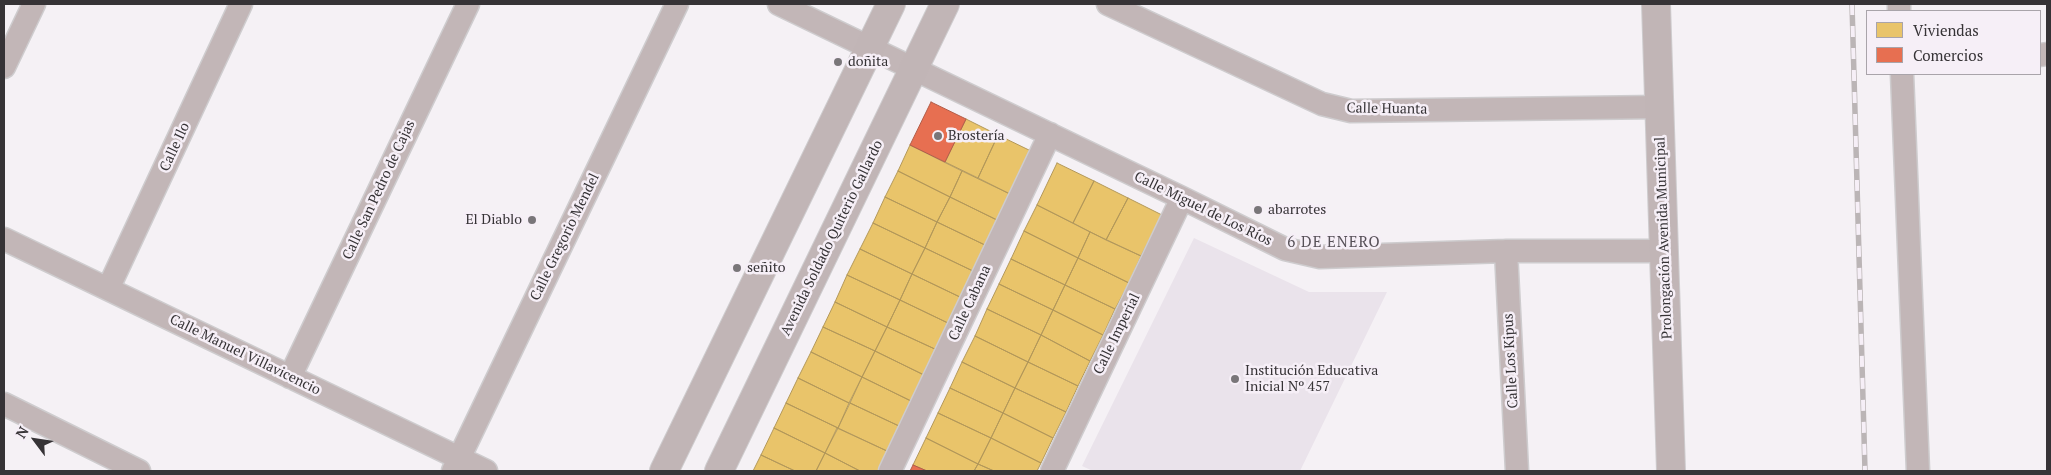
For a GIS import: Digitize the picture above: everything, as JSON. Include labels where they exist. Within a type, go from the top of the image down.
[{"type":"street","points":[[4,67],[34,4]]},
{"type":"street","name":"Calle Ilo","points":[[108,289],[241,4]]},
{"type":"street","name":"Calle San Pedro de Cajas","points":[[290,377],[468,4]]},
{"type":"street","name":"Calle Gregorio Mendel","points":[[456,465],[676,4]]},
{"type":"street","name":"Calle Miguel de Los Ríos","points":[[778,4],[1182,198],[1285,250],[1320,257],[1506,251],[1664,251]]},
{"type":"street","points":[[664,471],[890,4]]},
{"type":"street","name":"Avenida Soldado Quiterio Gallardo","points":[[719,471],[946,4]]},
{"type":"street","name":"Calle Huanta","points":[[1108,4],[1322,104],[1351,111],[1659,107]]},
{"type":"street","name":"Prolongación Avenida Municipal","points":[[1656,4],[1671,471]]},
{"type":"street","points":[[1902,75],[1918,471]]},
{"type":"street","name":"Calle Cabana","points":[[890,471],[1050,134]]},
{"type":"street","name":"Calle Imperial","points":[[1052,471],[1182,198]]},
{"type":"street","name":"Calle Manuel Villavicencio","points":[[4,239],[290,377],[456,465],[486,471]]},
{"type":"street","name":"Calle Los Kipus","points":[[1506,251],[1517,471]]},
{"type":"street","points":[[4,404],[139,471]]},
{"type":"shaded area","name":"Institución Educativa Inicial Nº 457","points":[[1194,238],[1309,292],[1387,292],[1300,471],[1093,471],[1082,466]]},
{"type":"building: Viviendas","points":[[966,119],[998,135],[978,178],[945,162]]},
{"type":"building: Viviendas","points":[[998,135],[1033,152],[1012,195],[978,178]]},
{"type":"building: Viviendas","points":[[910,145],[962,171],[950,197],[898,171]]},
{"type":"building: Viviendas","points":[[1057,163],[1094,181],[1073,223],[1037,205]]},
{"type":"building: Viviendas","points":[[898,171],[950,197],[937,222],[885,197]]},
{"type":"building: Viviendas","points":[[962,171],[1012,195],[999,221],[950,197]]},
{"type":"building: Viviendas","points":[[1094,181],[1128,198],[1106,240],[1073,223]]},
{"type":"building: Viviendas","points":[[885,197],[937,222],[925,248],[873,223]]},
{"type":"building: Viviendas","points":[[950,197],[999,221],[987,246],[937,222]]},
{"type":"building: Viviendas","points":[[1128,198],[1162,215],[1141,256],[1106,240]]},
{"type":"building: Viviendas","points":[[1037,205],[1090,232],[1078,258],[1024,231]]},
{"type":"building: Viviendas","points":[[937,222],[987,246],[975,272],[925,248]]},
{"type":"building: Viviendas","points":[[873,223],[925,248],[912,274],[860,249]]},
{"type":"building: Viviendas","points":[[1024,231],[1078,258],[1065,285],[1011,259]]},
{"type":"building: Viviendas","points":[[1090,232],[1141,256],[1129,283],[1078,258]]},
{"type":"building: Viviendas","points":[[925,248],[975,272],[962,298],[912,274]]},
{"type":"building: Viviendas","points":[[860,249],[912,274],[900,300],[847,275]]},
{"type":"building: Viviendas","points":[[1078,258],[1129,283],[1115,309],[1065,285]]},
{"type":"building: Viviendas","points":[[1011,259],[1065,285],[1053,310],[999,284]]},
{"type":"building: Viviendas","points":[[912,274],[962,298],[950,324],[900,300]]},
{"type":"building: Viviendas","points":[[847,275],[900,300],[887,327],[835,302]]},
{"type":"building: Viviendas","points":[[999,284],[1053,310],[1041,335],[987,309]]},
{"type":"building: Viviendas","points":[[1065,285],[1115,309],[1103,335],[1053,310]]},
{"type":"building: Viviendas","points":[[900,300],[950,324],[937,350],[887,327]]},
{"type":"building: Viviendas","points":[[835,302],[887,327],[875,351],[823,327]]},
{"type":"building: Viviendas","points":[[987,309],[1041,335],[1028,362],[975,336]]},
{"type":"building: Viviendas","points":[[1053,310],[1103,335],[1090,361],[1041,335]]},
{"type":"building: Viviendas","points":[[823,327],[875,351],[862,377],[811,352]]},
{"type":"building: Viviendas","points":[[887,327],[937,350],[924,375],[875,351]]},
{"type":"building: Viviendas","points":[[1041,335],[1090,361],[1078,386],[1028,362]]},
{"type":"building: Viviendas","points":[[975,336],[1028,362],[1015,388],[962,362]]},
{"type":"building: Viviendas","points":[[875,351],[924,375],[911,401],[862,377]]},
{"type":"building: Viviendas","points":[[811,352],[862,377],[849,403],[798,378]]},
{"type":"building: Viviendas","points":[[962,362],[1015,388],[1003,413],[950,388]]},
{"type":"building: Viviendas","points":[[1028,362],[1078,386],[1066,412],[1015,388]]},
{"type":"building: Viviendas","points":[[862,377],[911,401],[899,426],[850,403]]},
{"type":"building: Viviendas","points":[[798,378],[849,403],[838,428],[786,403]]},
{"type":"building: Viviendas","points":[[950,388],[1003,413],[991,438],[938,413]]},
{"type":"building: Viviendas","points":[[1015,388],[1066,412],[1053,438],[1003,413]]},
{"type":"building: Viviendas","points":[[786,403],[838,428],[825,453],[774,428]]},
{"type":"building: Viviendas","points":[[850,403],[899,426],[887,451],[838,428]]},
{"type":"building: Viviendas","points":[[938,413],[991,438],[978,464],[926,438]]},
{"type":"building: Viviendas","points":[[1003,413],[1053,438],[1041,463],[991,438]]},
{"type":"building: Viviendas","points":[[774,428],[825,453],[816,471],[795,471],[761,455]]},
{"type":"building: Viviendas","points":[[837,428],[887,451],[878,471],[860,471],[825,453]]},
{"type":"building: Viviendas","points":[[926,438],[978,464],[974,471],[927,471],[913,465]]},
{"type":"building: Viviendas","points":[[991,438],[1041,463],[1037,471],[994,471],[978,464]]},
{"type":"building: Viviendas","points":[[825,453],[860,471],[816,471]]},
{"type":"building: Viviendas","points":[[761,455],[780,464],[795,471],[753,471]]},
{"type":"building: Viviendas","points":[[978,464],[994,471],[974,471]]},
{"type":"building: Comercios","points":[[931,102],[966,119],[945,162],[910,145]]},
{"type":"building: Comercios","points":[[913,465],[927,471],[910,471]]},
{"type":"railway","points":[[1852,4],[1865,471]]},
{"type":"place","name":"doñita","points":[[838,62]]},
{"type":"place","name":"Brostería","points":[[938,136]]},
{"type":"place","name":"abarrotes","points":[[1258,210]]},
{"type":"place","name":"El Diablo","points":[[532,220]]},
{"type":"place","name":"señito","points":[[737,268]]},
{"type":"place","name":"Institución Educativa Inicial Nº 457","points":[[1235,379]]},
{"type":"district","name":"6 DE ENERO","points":[[1334,243]]}]
